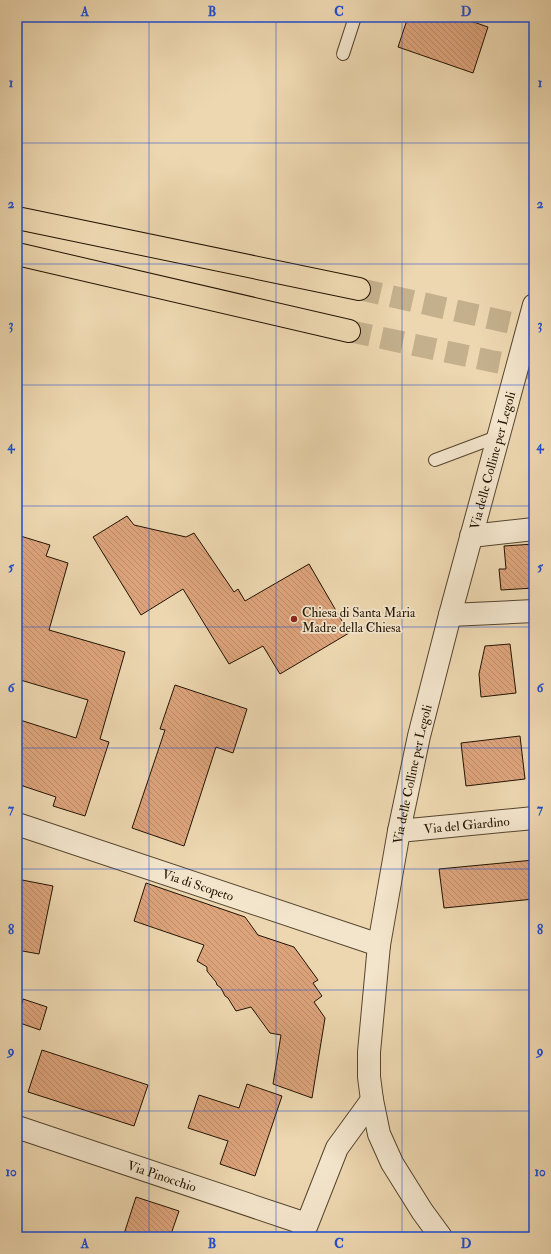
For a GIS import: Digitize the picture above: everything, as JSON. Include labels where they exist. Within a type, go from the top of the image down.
[{"type":"highway","points":[[17,218],[359,289]]},
{"type":"highway","points":[[17,254],[349,331]]},
{"type":"street","name":"Via delle Colline per Legoli","points":[[441,1237],[415,1200],[392,1163],[379,1134],[369,1077],[369,1052],[379,944],[399,831],[419,736],[450,615],[534,305]]},
{"type":"street","points":[[472,536],[534,529]]},
{"type":"street","points":[[450,615],[534,611]]},
{"type":"street","name":"Via del Giardino","points":[[399,831],[534,818]]},
{"type":"street","name":"Via di Scopeto","points":[[17,824],[379,944]]},
{"type":"street","name":"Via Pinocchio","points":[[17,1127],[304,1230],[337,1148],[372,1100]]},
{"type":"lane","points":[[343,54],[355,17]]},
{"type":"lane","points":[[435,460],[499,436]]},
{"type":"building","points":[[408,17],[459,17],[488,27],[473,73],[398,47]]},
{"type":"building","points":[[127,516],[134,525],[186,537],[194,533],[234,592],[238,589],[245,601],[309,564],[349,633],[280,674],[263,646],[229,664],[183,589],[141,615],[93,537]]},
{"type":"building","points":[[17,535],[50,545],[46,556],[68,563],[49,630],[125,652],[100,739],[109,742],[85,816],[53,806],[56,797],[17,784],[17,719],[76,738],[88,700],[17,679]]},
{"type":"building","points":[[534,544],[534,588],[501,590],[499,569],[506,569],[504,546]]},
{"type":"building","points":[[510,644],[516,693],[481,697],[479,674],[485,646]]},
{"type":"building","points":[[175,685],[247,709],[233,753],[216,747],[184,846],[132,828],[165,730],[160,729]]},
{"type":"building","points":[[520,736],[525,779],[466,786],[461,743]]},
{"type":"building","points":[[534,860],[534,899],[444,908],[439,869]]},
{"type":"building","points":[[17,879],[53,886],[39,954],[17,950]]},
{"type":"building","points":[[146,883],[245,917],[258,935],[294,947],[318,980],[313,983],[322,996],[314,1002],[325,1018],[312,1098],[273,1084],[281,1035],[270,1033],[251,1007],[236,1011],[221,988],[207,971],[207,967],[197,961],[204,945],[134,921]]},
{"type":"building","points":[[23,999],[47,1007],[40,1030],[17,1022]]},
{"type":"building","points":[[42,1050],[148,1085],[134,1126],[28,1092]]},
{"type":"building","points":[[247,1084],[282,1096],[255,1176],[220,1164],[228,1141],[188,1128],[199,1095],[239,1108]]},
{"type":"building","points":[[136,1197],[179,1211],[170,1237],[123,1237]]},
{"type":"tunnel","points":[[359,289],[534,328]]},
{"type":"tunnel","points":[[349,331],[534,369]]},
{"type":"place","name":"Chiesa di Santa Maria Madre della Chiesa","points":[[294,619]]}]
